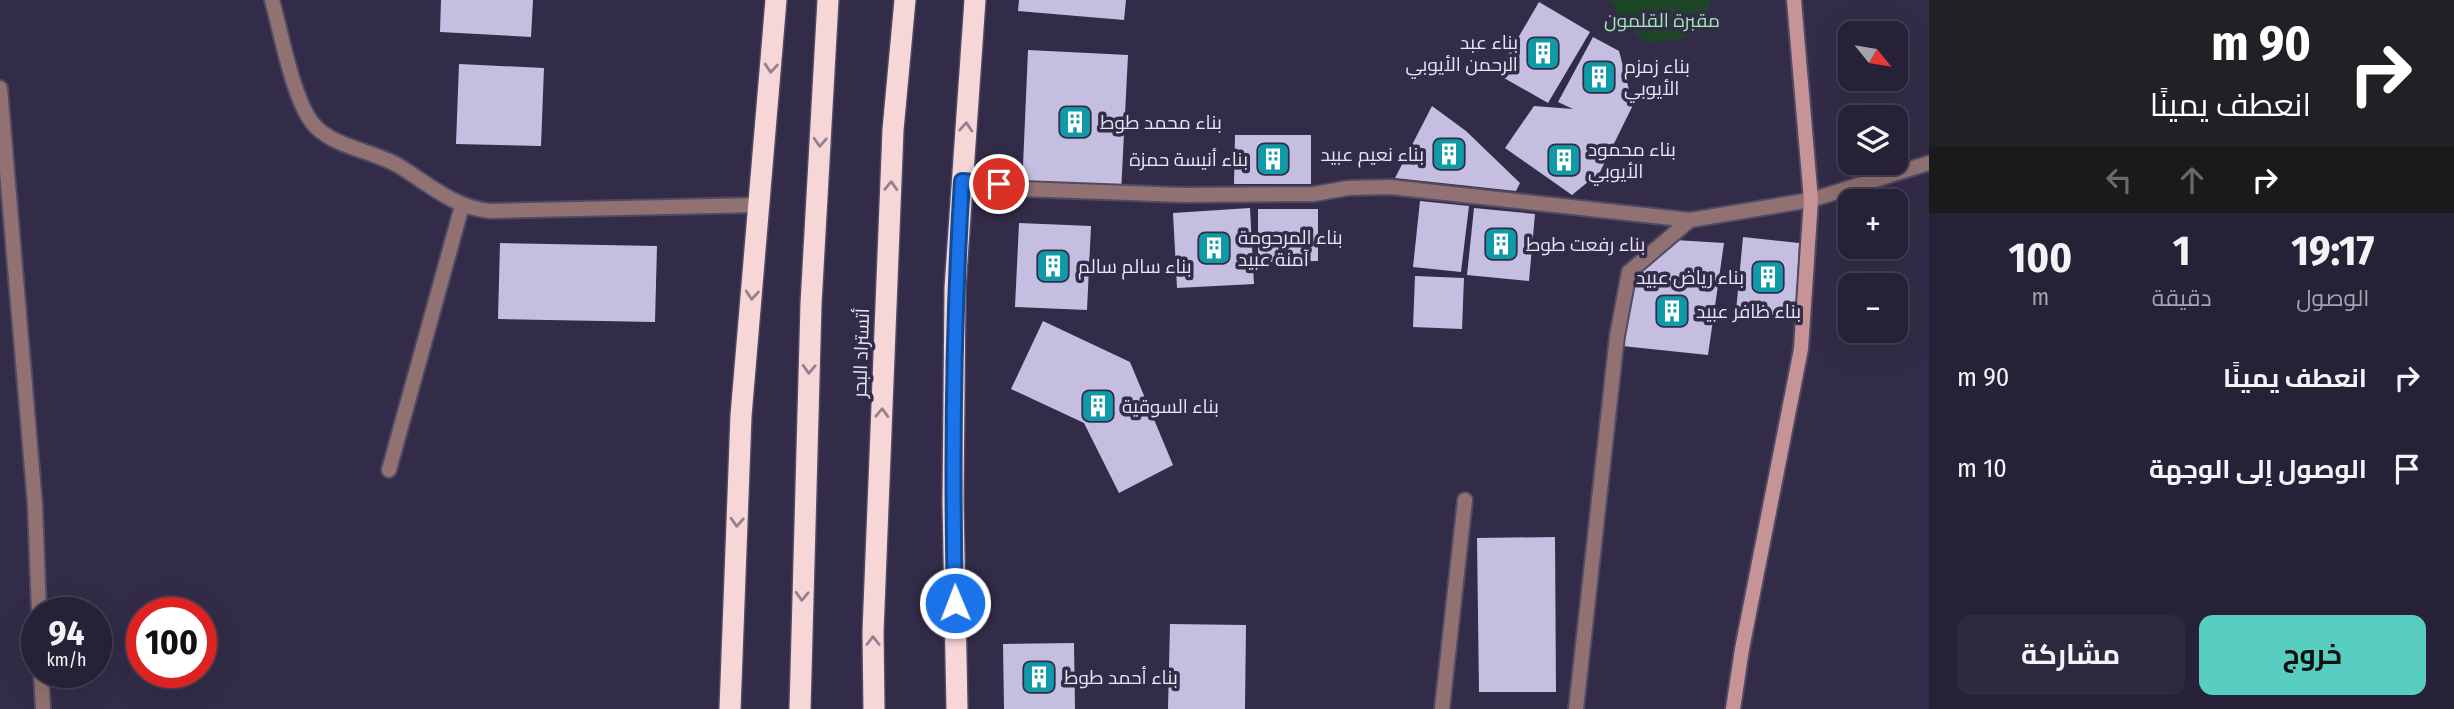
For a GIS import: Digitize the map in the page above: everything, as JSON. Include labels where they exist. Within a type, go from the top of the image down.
[{"type":"highway","points":[[730,709],[741,415],[776,0]]},
{"type":"highway","points":[[800,709],[811,304],[828,0]]},
{"type":"highway","name":"أتستراد البحر","points":[[874,709],[873,632],[893,130],[905,0]]},
{"type":"highway","points":[[957,709],[953,435],[955,288],[975,0]]},
{"type":"street","points":[[272,0],[302,108],[316,128],[397,165],[462,206],[490,211],[759,205]]},
{"type":"street","points":[[1733,709],[1742,649],[1801,349],[1811,200],[1794,0]]},
{"type":"street","points":[[0,88],[35,505],[38,597]]},
{"type":"street","points":[[962,181],[1022,189],[1184,195],[1314,194],[1348,188],[1390,187],[1690,220],[1811,200],[1929,163]]},
{"type":"street","points":[[389,470],[462,206]]},
{"type":"street","points":[[1576,709],[1618,337],[1629,272],[1690,220]]},
{"type":"street","points":[[1442,709],[1465,500]]},
{"type":"street","points":[[42,688],[43,709]]},
{"type":"green space","name":"مقبرة القلمون","points":[[1609,0],[1711,0],[1703,27],[1680,39],[1647,42],[1618,18],[1614,3]]},
{"type":"building","points":[[441,0],[533,0],[531,37],[440,32]]},
{"type":"building","points":[[1019,0],[1126,0],[1124,20],[1018,11]]},
{"type":"building","name":"بناء عبد الرحمن الأيوبي","points":[[1539,2],[1590,32],[1548,103],[1497,74]]},
{"type":"building","points":[[1593,37],[1619,51],[1633,105],[1600,172],[1572,195],[1505,148],[1534,106],[1573,109],[1558,102]]},
{"type":"building","name":"بناء محمد طوط","points":[[1028,50],[1128,55],[1121,193],[1022,189]]},
{"type":"building","points":[[459,64],[544,68],[541,146],[456,144]]},
{"type":"building","name":"بناء نعيم عبيد","points":[[1432,106],[1466,131],[1520,183],[1516,191],[1395,178]]},
{"type":"building","name":"بناء أنيسة حمزة","points":[[1235,135],[1311,135],[1311,184],[1234,184]]},
{"type":"building","points":[[1420,201],[1469,206],[1461,272],[1413,267]]},
{"type":"building","name":"بناء المرحومة آمنة عبيد","points":[[1250,208],[1254,284],[1177,288],[1173,213]]},
{"type":"building","name":"بناء رفعت طوط","points":[[1474,208],[1535,214],[1529,281],[1467,275]]},
{"type":"building","points":[[1258,209],[1318,209],[1318,261],[1258,262]]},
{"type":"building","name":"بناء سالم سالم","points":[[1019,223],[1091,226],[1087,310],[1015,307]]},
{"type":"building","name":"بناء رياض عبيد","points":[[1743,237],[1799,243],[1795,319],[1736,311]]},
{"type":"building","name":"بناء ظافر عبيد","points":[[1675,240],[1724,243],[1708,355],[1622,346],[1635,275]]},
{"type":"building","points":[[500,243],[657,246],[655,322],[498,319]]},
{"type":"building","points":[[1415,276],[1464,278],[1462,329],[1413,327]]},
{"type":"building","name":"بناء السوقية","points":[[1043,321],[1130,362],[1173,465],[1119,493],[1084,423],[1011,389]]},
{"type":"building","points":[[1555,537],[1556,692],[1479,692],[1477,538]]},
{"type":"building","points":[[1170,624],[1246,625],[1245,709],[1168,709]]},
{"type":"building","name":"بناء أحمد طوط","points":[[1074,643],[1075,709],[1004,709],[1003,644]]},
{"type":"place","name":"بناء عبد الرحمن الأيوبي","points":[[1543,53]]},
{"type":"place","name":"بناء زمزم الأيوبي","points":[[1599,77]]},
{"type":"place","name":"بناء محمد طوط","points":[[1075,122]]},
{"type":"place","name":"بناء نعيم عبيد","points":[[1449,154]]},
{"type":"place","name":"بناء أنيسة حمزة","points":[[1273,159]]},
{"type":"place","name":"بناء محمود الأيوبي","points":[[1564,160]]},
{"type":"place","name":"بناء رفعت طوط","points":[[1501,244]]},
{"type":"place","name":"بناء المرحومة آمنة عبيد","points":[[1214,248]]},
{"type":"place","name":"بناء سالم سالم","points":[[1053,266]]},
{"type":"place","name":"بناء رياض عبيد","points":[[1768,277]]},
{"type":"place","name":"بناء ظافر عبيد","points":[[1672,311]]},
{"type":"place","name":"بناء السوقية","points":[[1098,406]]},
{"type":"place","name":"بناء أحمد طوط","points":[[1039,677]]},
{"type":"route","points":[[955,603],[955,288],[962,181],[999,184]]}]
